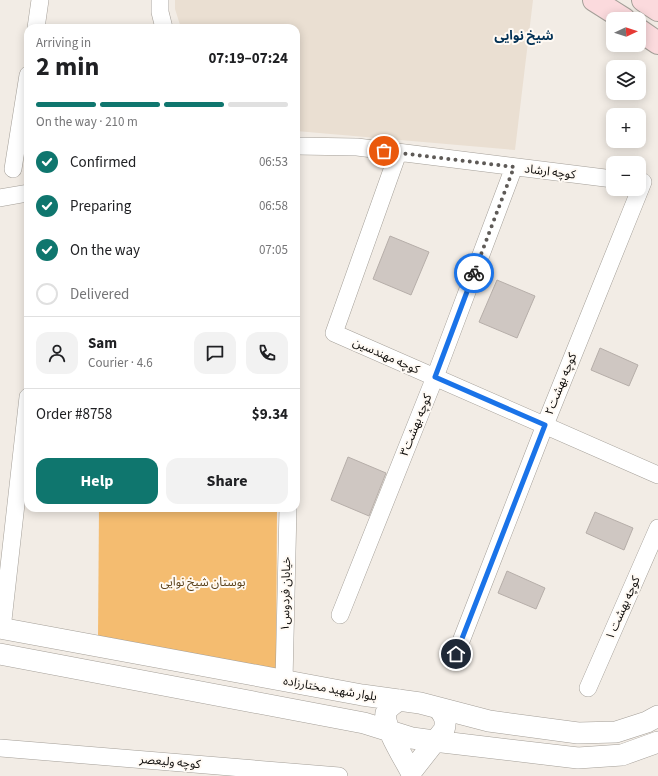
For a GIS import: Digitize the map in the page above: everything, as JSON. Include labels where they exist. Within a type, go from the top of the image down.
[{"type":"main road","points":[[594,0],[613,12]]},
{"type":"main road","points":[[643,0],[658,10]]},
{"type":"main road","points":[[646,35],[658,43]]},
{"type":"street","points":[[37,24],[40,0]]},
{"type":"street","points":[[160,0],[160,12],[163,24]]},
{"type":"street","points":[[13,169],[24,120]]},
{"type":"street","name":"کوچه ارشاد","points":[[300,146],[357,147],[606,178]]},
{"type":"street","name":"کوچه مهندسین","points":[[398,153],[334,333],[658,475]]},
{"type":"street","name":"کوچه بهشت۳","points":[[340,615],[435,377],[514,167]]},
{"type":"street","name":"کوچه بهشت۲","points":[[456,654],[545,425],[647,183]]},
{"type":"street","points":[[0,198],[24,194]]},
{"type":"street","points":[[1,628],[24,432]]},
{"type":"street","name":"خیابان فردوس۱","points":[[284,681],[288,512]]},
{"type":"street","name":"کوچه بهشت ۱","points":[[588,688],[658,528]]},
{"type":"street","name":"بلوار شهید مختارزاده","points":[[1,628],[362,695],[420,703],[489,721],[578,734],[616,732],[647,722],[658,716]]},
{"type":"street","points":[[0,654],[364,723],[412,738],[434,741],[578,758],[622,755],[658,742]]},
{"type":"street","points":[[400,700],[390,708],[386,714],[389,731],[411,774],[434,741],[444,730],[446,723],[444,714],[438,708]]},
{"type":"street","name":"کوچه ولیعصر","points":[[0,748],[339,776]]},
{"type":"shaded area","points":[[175,0],[533,0],[515,150],[300,131],[300,24],[180,24],[175,9]]},
{"type":"green space","name":"بوستان شیخ نوایی","points":[[99,512],[277,512],[276,672],[98,637]]},
{"type":"building","points":[[390,236],[429,252],[411,295],[373,279]]},
{"type":"building","points":[[497,280],[535,296],[517,338],[479,322]]},
{"type":"building","points":[[600,348],[638,365],[629,386],[591,370]]},
{"type":"building","points":[[348,457],[386,473],[369,516],[331,500]]},
{"type":"building","points":[[595,512],[633,528],[624,550],[586,533]]},
{"type":"building","points":[[507,571],[545,588],[536,609],[498,593]]},
{"type":"way so far","points":[[384,151],[514,167],[474,273]]},
{"type":"district","name":"شیخ نوایی","points":[[524,36]]},
{"type":"route","points":[[456,654],[545,425],[435,377],[474,273]]}]
